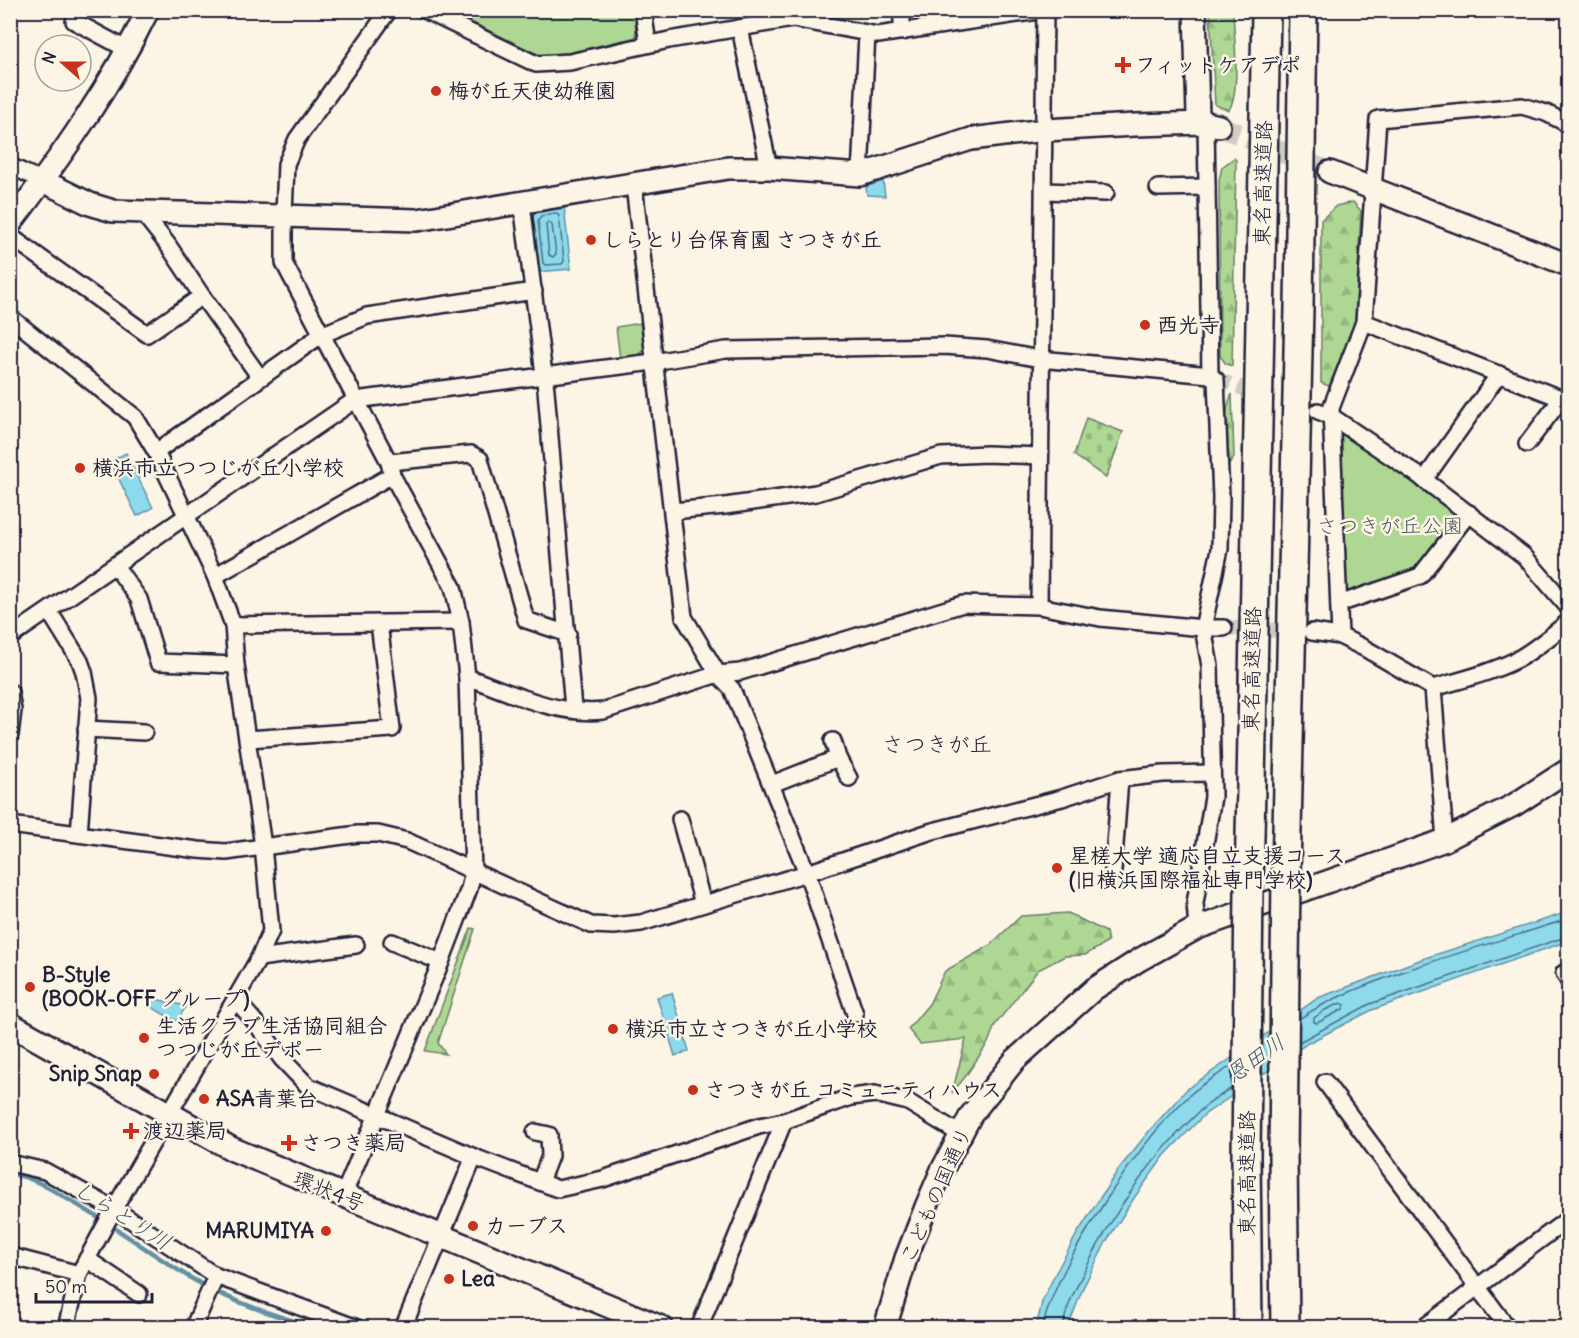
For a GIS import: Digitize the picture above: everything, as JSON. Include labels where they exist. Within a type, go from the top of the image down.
[{"type":"highway","name":"東名高速道路","points":[[1248,1328],[1246,1158],[1250,700],[1266,10]]},
{"type":"highway","name":"東名高速道路","points":[[1285,1328],[1283,1156],[1286,874],[1299,308],[1303,10]]},
{"type":"main road","name":"環状4号","points":[[10,1024],[232,1149],[662,1328]]},
{"type":"street","points":[[10,224],[43,181],[128,50],[148,10]]},
{"type":"street","points":[[343,1196],[441,962],[469,889],[473,872],[467,677],[461,622],[453,587],[284,263],[286,164],[297,139],[389,10]]},
{"type":"street","points":[[424,10],[536,64],[570,62],[648,44],[793,19],[867,34],[903,32],[1045,10],[1039,606]]},
{"type":"street","points":[[643,10],[648,44]]},
{"type":"street","points":[[901,10],[903,32]]},
{"type":"street","points":[[1195,10],[1198,116],[1212,125]]},
{"type":"street","points":[[74,21],[128,50]]},
{"type":"street","points":[[740,28],[768,168]]},
{"type":"street","points":[[860,175],[867,34]]},
{"type":"street","points":[[1340,636],[1325,414],[1331,408],[1364,322],[1378,119],[1522,106],[1546,113],[1569,124]]},
{"type":"street","points":[[10,166],[90,204],[112,211],[417,220],[728,168],[768,168],[860,175],[971,139],[1045,130],[1135,125],[1212,125]]},
{"type":"street","points":[[1210,375],[1207,187],[1212,125]]},
{"type":"street","points":[[1330,172],[1569,265]]},
{"type":"street","points":[[634,185],[684,617],[718,674],[732,689],[807,873],[855,1014]]},
{"type":"street","points":[[1158,188],[1207,187]]},
{"type":"street","points":[[1044,191],[1106,193]]},
{"type":"street","points":[[522,204],[543,375],[573,709]]},
{"type":"street","points":[[142,212],[168,245],[259,376]]},
{"type":"street","points":[[10,236],[147,334],[202,296]]},
{"type":"street","points":[[156,452],[259,376],[321,335],[367,316],[534,291]]},
{"type":"street","points":[[10,317],[135,417],[156,452],[215,576],[233,625],[236,665],[263,846],[271,931],[236,1000],[113,1211],[79,1274],[66,1328]]},
{"type":"street","points":[[1364,322],[1565,399],[1527,444]]},
{"type":"street","points":[[10,637],[116,567],[356,400],[653,362],[726,350],[944,346],[987,350],[1040,359],[1210,375],[1216,380],[1221,497],[1220,549],[1203,628],[1210,666],[1213,798],[1196,903],[1197,928]]},
{"type":"street","points":[[1424,480],[1499,374]]},
{"type":"street","points":[[1325,414],[1424,480],[1524,556],[1569,607]]},
{"type":"street","points":[[215,576],[391,469],[471,454],[480,459],[526,620],[568,634]]},
{"type":"street","points":[[673,511],[816,493],[941,456],[987,454],[1040,456]]},
{"type":"street","points":[[1339,604],[1420,576],[1469,513]]},
{"type":"street","points":[[116,567],[139,599],[158,662],[236,665]]},
{"type":"street","points":[[467,677],[542,704],[588,713],[603,711],[718,674],[740,672],[963,603],[1039,606],[1100,618],[1224,628]]},
{"type":"street","points":[[49,611],[80,661],[89,698],[79,834]]},
{"type":"street","points":[[233,625],[461,622]]},
{"type":"street","points":[[1312,632],[1340,636],[1433,688],[1516,660],[1569,622]]},
{"type":"street","points":[[248,739],[392,729],[379,623]]},
{"type":"street","points":[[1433,688],[1444,840]]},
{"type":"street","points":[[10,692],[13,710],[10,735]]},
{"type":"street","points":[[86,729],[144,732]]},
{"type":"street","points":[[833,741],[838,758],[849,778]]},
{"type":"street","points":[[772,784],[838,758]]},
{"type":"street","name":"こどもの国通り","points":[[885,1328],[906,1258],[926,1207],[960,1134],[984,1097],[1007,1069],[1055,1022],[1094,989],[1139,960],[1197,928],[1444,840],[1514,805],[1569,770]]},
{"type":"street","points":[[10,825],[226,852],[358,834],[378,834],[407,841],[591,926],[641,923],[807,873],[929,832],[1062,798],[1120,778],[1212,773]]},
{"type":"street","points":[[1113,871],[1120,778]]},
{"type":"street","points":[[678,827],[703,904]]},
{"type":"street","points":[[392,942],[441,962]]},
{"type":"street","points":[[259,958],[356,945]]},
{"type":"street","points":[[236,1000],[282,1059],[308,1086],[474,1157],[558,1189],[603,1179],[851,1097],[874,1094],[908,1102],[960,1134]]},
{"type":"street","points":[[1325,1082],[1508,1328]]},
{"type":"street","points":[[699,1328],[784,1121]]},
{"type":"street","points":[[540,1182],[550,1156],[549,1133]]},
{"type":"street","points":[[403,1328],[474,1157]]},
{"type":"street","points":[[10,1163],[45,1171],[216,1276],[357,1328]]},
{"type":"street","points":[[1423,1328],[1569,1218]]},
{"type":"street","points":[[10,1256],[79,1274]]},
{"type":"street","points":[[87,1259],[139,1294]]},
{"type":"street","points":[[193,1328],[216,1276]]},
{"type":"green space","points":[[448,11],[635,11],[636,37],[546,58]]},
{"type":"green space","points":[[1210,11],[1233,11],[1236,76],[1233,100],[1229,110],[1215,105]]},
{"type":"green space","points":[[1234,158],[1236,160],[1232,366],[1226,364],[1220,356],[1219,180],[1222,167]]},
{"type":"green space","points":[[1353,202],[1361,211],[1355,323],[1329,386],[1321,383],[1321,220],[1336,206]]},
{"type":"green space","points":[[640,323],[645,349],[638,356],[620,359],[616,327]]},
{"type":"green space","points":[[1232,394],[1234,457],[1229,465],[1226,419]]},
{"type":"green space","points":[[1086,418],[1123,432],[1106,478],[1074,455]]},
{"type":"green space","name":"さつきが丘公園","points":[[1336,429],[1464,514],[1418,572],[1342,595]]},
{"type":"green space","points":[[1068,913],[1106,932],[1108,942],[1085,955],[1065,956],[1038,970],[995,1025],[988,1043],[952,1093],[966,1039],[920,1044],[908,1029],[929,1004],[945,971],[989,946],[1021,916]]},
{"type":"green space","points":[[471,928],[475,929],[438,1043],[446,1054],[425,1051]]},
{"type":"water","points":[[883,181],[885,196],[867,195],[866,187]]},
{"type":"water","points":[[564,206],[571,269],[538,272],[531,219],[537,210]]},
{"type":"water","points":[[126,453],[153,508],[137,516],[110,461]]},
{"type":"water","name":"恩田川","points":[[1568,912],[1568,941],[1372,1010],[1308,1043],[1204,1115],[1165,1155],[1134,1198],[1106,1242],[1083,1288],[1068,1327],[1036,1328],[1042,1302],[1077,1234],[1118,1170],[1187,1089],[1318,998],[1422,959]]},
{"type":"water","points":[[672,993],[689,1051],[675,1056],[657,997]]},
{"type":"water","points":[[151,998],[186,1006],[177,1022],[148,1005]]},
{"type":"waterway","name":"しらとり川","points":[[10,1174],[26,1177],[48,1187],[204,1286],[267,1312],[317,1328]]},
{"type":"tunnel","points":[[1219,126],[1330,172]]},
{"type":"tunnel","points":[[1216,380],[1302,406]]},
{"type":"tunnel","points":[[1224,628],[1297,631]]},
{"type":"place","name":"フィットケアデポ","points":[[1123,65]]},
{"type":"place","name":"梅が丘天使幼稚園","points":[[436,91]]},
{"type":"place","name":"しらとり台保育園 さつきが丘","points":[[591,240]]},
{"type":"place","name":"西光寺","points":[[1145,325]]},
{"type":"place","name":"横浜市立つつじが丘小学校","points":[[80,468]]},
{"type":"place","name":"星槎大学 適応自立支援コース (旧横浜国際福祉専門学校)","points":[[1057,868]]},
{"type":"place","name":"B-Style (BOOK-OFF グループ)","points":[[30,987]]},
{"type":"place","name":"横浜市立さつきが丘小学校","points":[[613,1029]]},
{"type":"place","name":"生活クラブ生活協同組合 つつじが丘デポー","points":[[144,1038]]},
{"type":"place","name":"Snip Snap","points":[[154,1074]]},
{"type":"place","name":"さつきが丘 コミュニティハウス","points":[[693,1090]]},
{"type":"place","name":"ASA青葉台","points":[[204,1099]]},
{"type":"place","name":"渡辺薬局","points":[[131,1131]]},
{"type":"place","name":"さつき薬局","points":[[289,1143]]},
{"type":"place","name":"カーブス","points":[[473,1226]]},
{"type":"place","name":"MARUMIYA","points":[[326,1231]]},
{"type":"place","name":"Lea","points":[[449,1279]]},
{"type":"district","name":"さつきが丘","points":[[937,744]]}]
